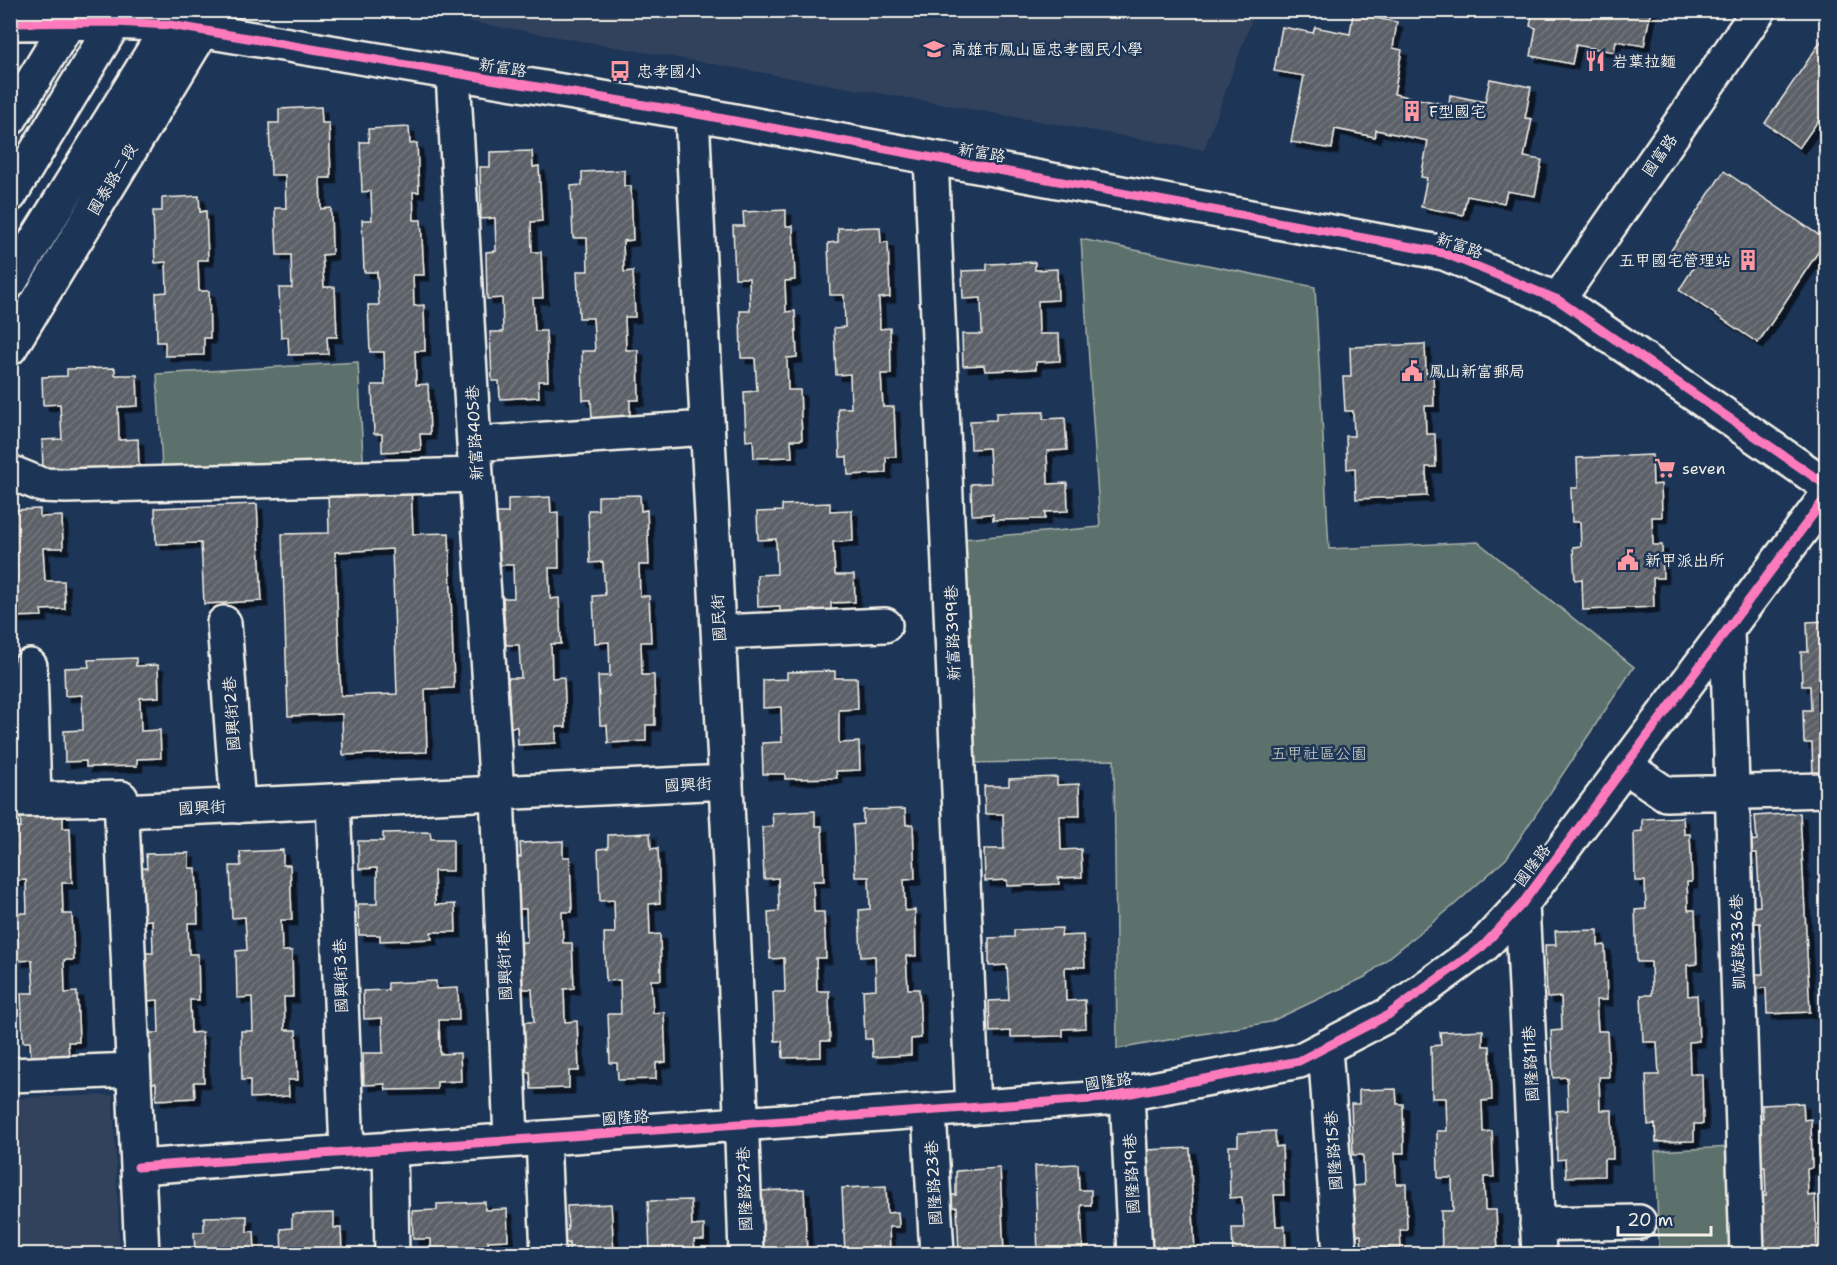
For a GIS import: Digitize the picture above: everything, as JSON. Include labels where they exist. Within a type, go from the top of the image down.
[{"type":"street","name":"國富路","points":[[1558,300],[1759,10]]},
{"type":"street","name":"新富路","points":[[10,23],[73,16],[191,19],[453,74],[692,113],[1444,253],[1558,300],[1827,485]]},
{"type":"street","points":[[10,119],[73,16]]},
{"type":"street","points":[[10,195],[119,16]]},
{"type":"street","name":"國泰路二段","points":[[10,282],[191,19]]},
{"type":"street","name":"國泰路二段","points":[[10,348],[191,19]]},
{"type":"street","name":"新富路405巷","points":[[453,74],[497,793]]},
{"type":"street","name":"國民街","points":[[692,113],[742,1124]]},
{"type":"street","name":"新富路399巷","points":[[932,158],[973,1108]]},
{"type":"street","points":[[10,472],[42,485],[66,486],[475,460],[706,428]]},
{"type":"street","name":"國隆路","points":[[138,1167],[1105,1098],[1299,1061],[1388,1015],[1483,946],[1522,904],[1827,497]]},
{"type":"street","name":"國興街2巷","points":[[224,623],[238,806]]},
{"type":"street","points":[[719,632],[885,625]]},
{"type":"street","name":"凱旋路336巷","points":[[1727,630],[1747,1254]]},
{"type":"street","points":[[30,666],[22,800],[121,798],[142,1254]]},
{"type":"street","points":[[1625,766],[1666,794],[1827,790]]},
{"type":"street","name":"國興街","points":[[122,811],[726,782]]},
{"type":"street","name":"國興街1巷","points":[[497,793],[511,1140]]},
{"type":"street","name":"國興街3巷","points":[[333,801],[346,1151]]},
{"type":"street","name":"國隆路11巷","points":[[1522,904],[1538,1239]]},
{"type":"street","name":"國隆路15巷","points":[[1325,1048],[1340,1254]]},
{"type":"street","points":[[10,1076],[133,1070]]},
{"type":"street","name":"國隆路19巷","points":[[1126,1094],[1135,1254]]},
{"type":"street","name":"國隆路23巷","points":[[929,1111],[937,1254]]},
{"type":"street","name":"國隆路27巷","points":[[742,1124],[746,1254]]},
{"type":"street","points":[[543,1138],[548,1254]]},
{"type":"street","points":[[390,1148],[392,1254]]},
{"type":"street","points":[[1538,1239],[1639,1222]]},
{"type":"shaded area","name":"高雄市鳳山區忠孝國民小學","points":[[409,11],[1255,11],[1204,150]]},
{"type":"shaded area","points":[[113,1095],[120,1254],[11,1254],[11,1098]]},
{"type":"green space","name":"五甲社區公園","points":[[1081,239],[1315,287],[1329,549],[1478,542],[1634,667],[1506,859],[1453,906],[1365,977],[1270,1022],[1117,1049],[1114,760],[972,763],[963,539],[1100,527]]},
{"type":"green space","points":[[358,362],[364,475],[163,487],[157,374]]},
{"type":"green space","points":[[1731,1147],[1734,1246],[1659,1249],[1655,1151]]},
{"type":"building","points":[[1533,10],[1651,10],[1644,46],[1616,41],[1614,52],[1576,45],[1572,64],[1531,56],[1536,28],[1530,26]]},
{"type":"building","name":"F型國宅","points":[[1353,14],[1397,22],[1393,48],[1402,50],[1394,94],[1449,105],[1450,95],[1485,102],[1490,79],[1531,87],[1525,118],[1532,119],[1524,157],[1542,160],[1535,196],[1507,191],[1504,203],[1467,196],[1463,215],[1421,207],[1427,178],[1421,177],[1428,141],[1376,130],[1375,137],[1335,129],[1332,149],[1291,142],[1304,76],[1274,71],[1282,27],[1313,33],[1315,27],[1350,34]]},
{"type":"building","points":[[1826,34],[1826,123],[1820,118],[1799,148],[1765,123]]},
{"type":"building","points":[[321,107],[322,123],[329,123],[331,178],[320,178],[321,209],[331,208],[332,254],[322,255],[324,287],[335,287],[337,337],[327,337],[328,354],[289,355],[288,337],[281,338],[279,288],[292,288],[291,255],[277,255],[275,208],[286,208],[285,175],[271,175],[269,123],[279,123],[279,109]]},
{"type":"building","points":[[409,127],[410,144],[417,143],[419,192],[413,192],[414,220],[421,220],[424,275],[413,275],[414,306],[424,305],[425,351],[415,351],[416,385],[428,384],[430,434],[420,434],[421,450],[382,452],[382,434],[374,434],[372,385],[385,385],[384,352],[370,352],[368,305],[379,305],[377,272],[364,272],[362,220],[372,220],[371,191],[362,192],[360,142],[369,142],[368,129]]},
{"type":"building","points":[[532,151],[533,167],[539,166],[542,221],[531,222],[532,252],[541,252],[543,298],[533,298],[535,331],[546,331],[548,381],[538,381],[539,397],[500,399],[499,381],[492,381],[490,332],[503,332],[502,298],[487,299],[486,252],[496,251],[495,218],[481,219],[480,167],[490,167],[490,152]]},
{"type":"building","points":[[624,170],[624,186],[631,186],[633,240],[623,241],[624,272],[633,271],[635,317],[625,317],[626,350],[638,350],[639,400],[630,400],[630,416],[592,418],[591,400],[583,400],[582,351],[595,351],[593,318],[579,318],[577,271],[588,271],[587,238],[573,238],[571,186],[582,185],[582,172]]},
{"type":"building","name":"五甲國宅管理站","points":[[1724,171],[1826,240],[1758,343],[1679,290],[1694,267],[1670,252]]},
{"type":"building","points":[[199,196],[200,212],[206,211],[208,260],[198,260],[199,291],[209,291],[210,338],[204,338],[204,355],[165,356],[165,342],[157,342],[156,293],[167,292],[166,262],[155,263],[153,211],[162,211],[162,198]]},
{"type":"building","points":[[786,210],[786,226],[793,226],[795,280],[785,281],[786,312],[795,311],[797,357],[787,358],[788,390],[800,390],[802,440],[791,440],[792,457],[754,458],[753,440],[746,441],[744,392],[757,391],[755,358],[741,358],[740,311],[750,311],[749,278],[735,278],[733,226],[744,226],[743,212]]},
{"type":"building","points":[[880,227],[881,243],[888,242],[890,297],[879,298],[880,329],[890,328],[891,374],[881,374],[883,407],[894,407],[896,457],[886,457],[886,473],[848,475],[847,457],[840,457],[838,408],[851,408],[850,374],[836,375],[834,328],[845,327],[844,295],[830,295],[828,243],[838,242],[838,228]]},
{"type":"building","points":[[1035,262],[1035,270],[1057,269],[1058,300],[1038,301],[1039,334],[1059,334],[1060,361],[1036,362],[1036,369],[985,371],[984,365],[963,366],[962,334],[982,334],[981,298],[963,299],[962,271],[987,270],[987,264]]},
{"type":"building","points":[[1425,344],[1426,373],[1433,373],[1434,406],[1425,406],[1426,434],[1435,434],[1436,467],[1426,467],[1427,496],[1356,499],[1355,468],[1347,469],[1346,436],[1354,436],[1353,411],[1345,411],[1343,377],[1351,377],[1350,347]]},
{"type":"building","points":[[115,368],[115,375],[137,375],[138,406],[118,407],[119,440],[138,439],[139,467],[116,468],[116,474],[43,471],[42,440],[62,439],[60,404],[43,405],[42,377],[67,376],[67,369]]},
{"type":"building","points":[[1044,412],[1043,419],[1065,418],[1067,450],[1047,451],[1048,484],[1067,483],[1068,511],[1045,512],[1045,519],[993,520],[993,514],[972,515],[971,484],[991,483],[989,448],[971,449],[970,421],[996,420],[996,413]]},
{"type":"building","points":[[1652,455],[1653,485],[1661,484],[1662,517],[1652,517],[1653,545],[1662,545],[1663,578],[1653,578],[1654,607],[1583,610],[1582,579],[1575,580],[1573,547],[1581,546],[1580,522],[1572,522],[1571,488],[1578,488],[1577,458]]},
{"type":"building","points":[[411,486],[413,534],[449,533],[454,688],[425,689],[427,752],[343,755],[342,714],[288,716],[282,534],[329,533],[328,488]],"holes":[[[392,549],[397,694],[341,696],[335,552]]]},
{"type":"building","points":[[640,495],[641,511],[647,510],[649,565],[639,565],[640,596],[649,596],[651,642],[641,642],[642,675],[654,675],[655,725],[646,725],[646,741],[608,743],[607,725],[600,725],[598,676],[610,676],[609,642],[595,643],[593,596],[605,595],[603,562],[590,563],[588,510],[598,510],[598,496]]},
{"type":"building","points":[[550,497],[551,513],[558,512],[559,568],[549,568],[550,599],[559,598],[561,644],[551,644],[552,678],[564,677],[566,727],[556,727],[556,743],[518,745],[517,727],[510,727],[508,678],[521,678],[519,645],[506,645],[503,598],[514,598],[513,565],[500,565],[497,513],[508,513],[508,499]]},
{"type":"building","points":[[830,503],[830,511],[852,510],[853,541],[833,542],[835,575],[854,575],[855,602],[831,603],[831,610],[780,612],[780,606],[758,607],[757,575],[777,574],[776,539],[758,540],[757,512],[782,511],[782,505]]},
{"type":"building","points":[[257,504],[262,601],[204,604],[201,543],[156,544],[155,508]]},
{"type":"building","points":[[40,509],[40,517],[62,516],[63,548],[43,548],[45,581],[64,581],[65,609],[41,610],[42,616],[10,617],[10,510]]},
{"type":"building","points":[[1826,621],[1826,773],[1813,774],[1812,743],[1804,743],[1803,710],[1811,710],[1810,686],[1802,686],[1801,652],[1808,652],[1807,622]]},
{"type":"building","points":[[136,658],[136,666],[158,665],[159,697],[140,698],[141,731],[160,730],[161,758],[137,759],[137,766],[86,767],[86,761],[65,762],[64,731],[83,730],[82,695],[65,696],[64,668],[89,667],[88,660]]},
{"type":"building","points":[[835,671],[835,678],[857,678],[858,709],[839,710],[839,743],[859,742],[860,770],[836,771],[837,778],[785,779],[785,774],[763,774],[762,743],[782,742],[781,707],[763,708],[763,680],[787,679],[787,672]]},
{"type":"building","points":[[1057,777],[1057,785],[1079,784],[1080,816],[1060,816],[1061,850],[1081,849],[1082,877],[1058,878],[1059,884],[1007,886],[1007,880],[985,881],[984,849],[1004,849],[1003,814],[985,814],[984,786],[1009,786],[1009,779]]},
{"type":"building","points":[[905,809],[906,825],[913,824],[915,879],[904,880],[905,911],[915,910],[916,956],[906,956],[908,989],[919,989],[921,1038],[911,1039],[911,1055],[873,1057],[872,1039],[865,1039],[863,990],[876,989],[875,956],[861,957],[859,910],[870,909],[869,877],[855,877],[853,825],[863,824],[863,810]]},
{"type":"building","points":[[815,811],[815,826],[822,826],[824,881],[813,881],[814,912],[824,912],[826,958],[816,958],[817,991],[829,991],[830,1041],[821,1041],[821,1057],[783,1058],[782,1041],[775,1041],[773,992],[785,992],[784,958],[770,959],[768,912],[779,911],[778,878],[764,879],[762,827],[773,826],[772,813]]},
{"type":"building","points":[[63,813],[63,828],[70,828],[72,883],[62,883],[63,914],[72,914],[74,960],[64,960],[65,993],[77,992],[79,1042],[68,1042],[69,1059],[31,1060],[30,1042],[23,1042],[21,993],[34,993],[32,960],[18,961],[17,913],[27,913],[26,880],[12,881],[11,828],[21,828],[20,814]]},
{"type":"building","points":[[1800,813],[1810,1012],[1767,1014],[1766,988],[1754,989],[1753,974],[1763,974],[1760,923],[1751,923],[1751,907],[1760,906],[1757,853],[1748,853],[1748,841],[1757,840],[1755,816]]},
{"type":"building","points":[[1683,817],[1684,834],[1690,834],[1692,882],[1687,882],[1688,910],[1695,910],[1697,964],[1687,965],[1688,996],[1697,995],[1699,1041],[1689,1042],[1690,1074],[1702,1074],[1703,1124],[1694,1124],[1694,1141],[1656,1142],[1655,1124],[1648,1125],[1646,1075],[1659,1075],[1657,1042],[1643,1042],[1641,995],[1652,995],[1651,962],[1637,962],[1635,910],[1646,909],[1645,881],[1635,881],[1634,832],[1642,831],[1642,819]]},
{"type":"building","points":[[430,832],[431,839],[453,839],[453,871],[434,871],[435,905],[455,904],[456,932],[431,932],[432,939],[380,941],[380,935],[359,935],[358,904],[377,904],[377,868],[359,869],[358,841],[383,841],[383,833]]},
{"type":"building","points":[[650,833],[651,849],[658,848],[660,903],[649,904],[650,935],[660,934],[661,980],[651,980],[653,1013],[664,1012],[666,1062],[656,1063],[656,1079],[618,1080],[617,1063],[610,1063],[608,1014],[621,1014],[620,980],[606,981],[604,933],[615,933],[614,900],[600,901],[598,849],[608,848],[608,835]]},
{"type":"building","points":[[563,841],[563,857],[570,857],[572,912],[562,912],[563,943],[572,943],[574,988],[564,989],[565,1022],[577,1021],[579,1071],[569,1071],[569,1088],[531,1089],[530,1072],[523,1072],[521,1022],[534,1022],[532,989],[518,989],[517,942],[527,942],[526,909],[512,909],[510,857],[521,857],[520,843]]},
{"type":"building","points":[[283,850],[283,865],[290,865],[292,920],[281,920],[282,951],[292,951],[293,997],[284,997],[285,1030],[296,1030],[298,1080],[288,1080],[289,1096],[250,1098],[250,1080],[242,1080],[241,1031],[253,1031],[252,997],[237,998],[236,951],[247,950],[245,917],[232,918],[230,866],[241,866],[240,852]]},
{"type":"building","points":[[189,853],[189,868],[196,868],[198,923],[188,923],[189,954],[198,954],[199,1000],[190,1000],[191,1033],[202,1032],[204,1082],[194,1082],[195,1098],[156,1100],[156,1083],[148,1083],[147,1033],[159,1033],[158,1000],[144,1001],[142,953],[153,953],[152,920],[138,921],[136,868],[147,868],[146,854]]},
{"type":"building","points":[[1062,928],[1061,936],[1083,935],[1085,967],[1065,967],[1066,1001],[1085,1000],[1086,1028],[1063,1029],[1063,1036],[1011,1037],[1011,1031],[990,1032],[989,1001],[1009,1000],[1007,965],[989,966],[989,938],[1014,937],[1014,930]]},
{"type":"building","points":[[1598,930],[1598,946],[1605,945],[1607,1000],[1596,1000],[1598,1031],[1607,1031],[1609,1077],[1599,1077],[1600,1110],[1612,1110],[1613,1159],[1604,1159],[1604,1176],[1566,1177],[1565,1159],[1557,1160],[1556,1111],[1568,1110],[1567,1077],[1553,1078],[1551,1031],[1562,1030],[1561,997],[1547,998],[1545,945],[1556,945],[1555,931]]},
{"type":"building","points":[[436,981],[436,989],[458,988],[459,1020],[439,1020],[440,1054],[460,1053],[461,1081],[437,1082],[437,1089],[386,1090],[385,1084],[364,1085],[363,1053],[383,1053],[382,1018],[364,1019],[363,991],[388,990],[388,983]]},
{"type":"building","points":[[1483,1030],[1483,1046],[1490,1046],[1492,1100],[1482,1101],[1483,1132],[1492,1131],[1494,1177],[1484,1177],[1485,1210],[1496,1210],[1498,1254],[1442,1254],[1441,1211],[1453,1211],[1452,1178],[1438,1178],[1437,1131],[1447,1131],[1446,1098],[1432,1098],[1431,1046],[1441,1045],[1440,1032]]},
{"type":"building","points":[[1396,1089],[1397,1104],[1403,1104],[1404,1153],[1395,1153],[1396,1184],[1406,1184],[1407,1230],[1400,1230],[1401,1248],[1362,1249],[1361,1235],[1354,1235],[1353,1186],[1364,1185],[1363,1155],[1353,1155],[1351,1104],[1359,1104],[1359,1090]]},
{"type":"building","points":[[1803,1103],[1804,1120],[1811,1119],[1812,1168],[1807,1169],[1808,1196],[1815,1195],[1817,1251],[1807,1251],[1807,1254],[1772,1254],[1772,1248],[1758,1249],[1756,1196],[1766,1196],[1765,1167],[1756,1168],[1754,1118],[1763,1118],[1762,1105]]},
{"type":"building","points":[[1275,1131],[1276,1147],[1282,1146],[1284,1195],[1274,1195],[1276,1226],[1285,1226],[1286,1254],[1233,1254],[1232,1228],[1244,1228],[1242,1197],[1230,1198],[1229,1146],[1238,1146],[1238,1133]]},
{"type":"building","points":[[1190,1148],[1195,1254],[1141,1254],[1145,1150]]},
{"type":"building","points":[[1078,1164],[1079,1190],[1091,1190],[1091,1205],[1081,1205],[1083,1254],[1038,1254],[1035,1166]]},
{"type":"building","points":[[1000,1168],[1004,1254],[959,1254],[957,1207],[948,1208],[947,1195],[956,1195],[956,1171]]},
{"type":"building","points":[[886,1186],[887,1213],[898,1212],[899,1227],[889,1227],[890,1254],[845,1254],[842,1188]]},
{"type":"building","points":[[804,1189],[807,1254],[762,1254],[759,1191]]},
{"type":"building","points":[[691,1200],[692,1226],[704,1225],[704,1240],[694,1240],[695,1254],[650,1254],[648,1201]]},
{"type":"building","points":[[485,1202],[485,1210],[507,1209],[508,1240],[488,1241],[489,1254],[431,1254],[431,1239],[413,1239],[412,1211],[437,1210],[437,1204]]},
{"type":"building","points":[[611,1204],[614,1254],[569,1254],[569,1243],[559,1243],[559,1231],[568,1230],[567,1206]]},
{"type":"building","points":[[334,1213],[334,1228],[341,1228],[342,1254],[282,1254],[281,1229],[292,1228],[292,1214]]},
{"type":"building","points":[[247,1216],[247,1232],[254,1231],[255,1254],[195,1254],[194,1232],[204,1232],[204,1217]]},
{"type":"cycle path","points":[[10,23],[115,22],[170,25],[692,113],[1444,253],[1558,300],[1826,485]]},
{"type":"cycle path","points":[[138,1167],[1105,1098],[1299,1061],[1388,1015],[1483,946],[1522,904],[1826,497]]},
{"type":"place","name":"高雄市鳳山區忠孝國民小學","points":[[934,49]]},
{"type":"place","name":"岩葉拉麵","points":[[1595,61]]},
{"type":"place","name":"忠孝國小","points":[[620,71]]},
{"type":"place","name":"F型國宅","points":[[1412,111]]},
{"type":"place","name":"五甲國宅管理站","points":[[1748,260]]},
{"type":"place","name":"鳳山新富郵局","points":[[1412,371]]},
{"type":"place","name":"seven","points":[[1665,468]]},
{"type":"place","name":"新甲派出所","points":[[1628,560]]}]
